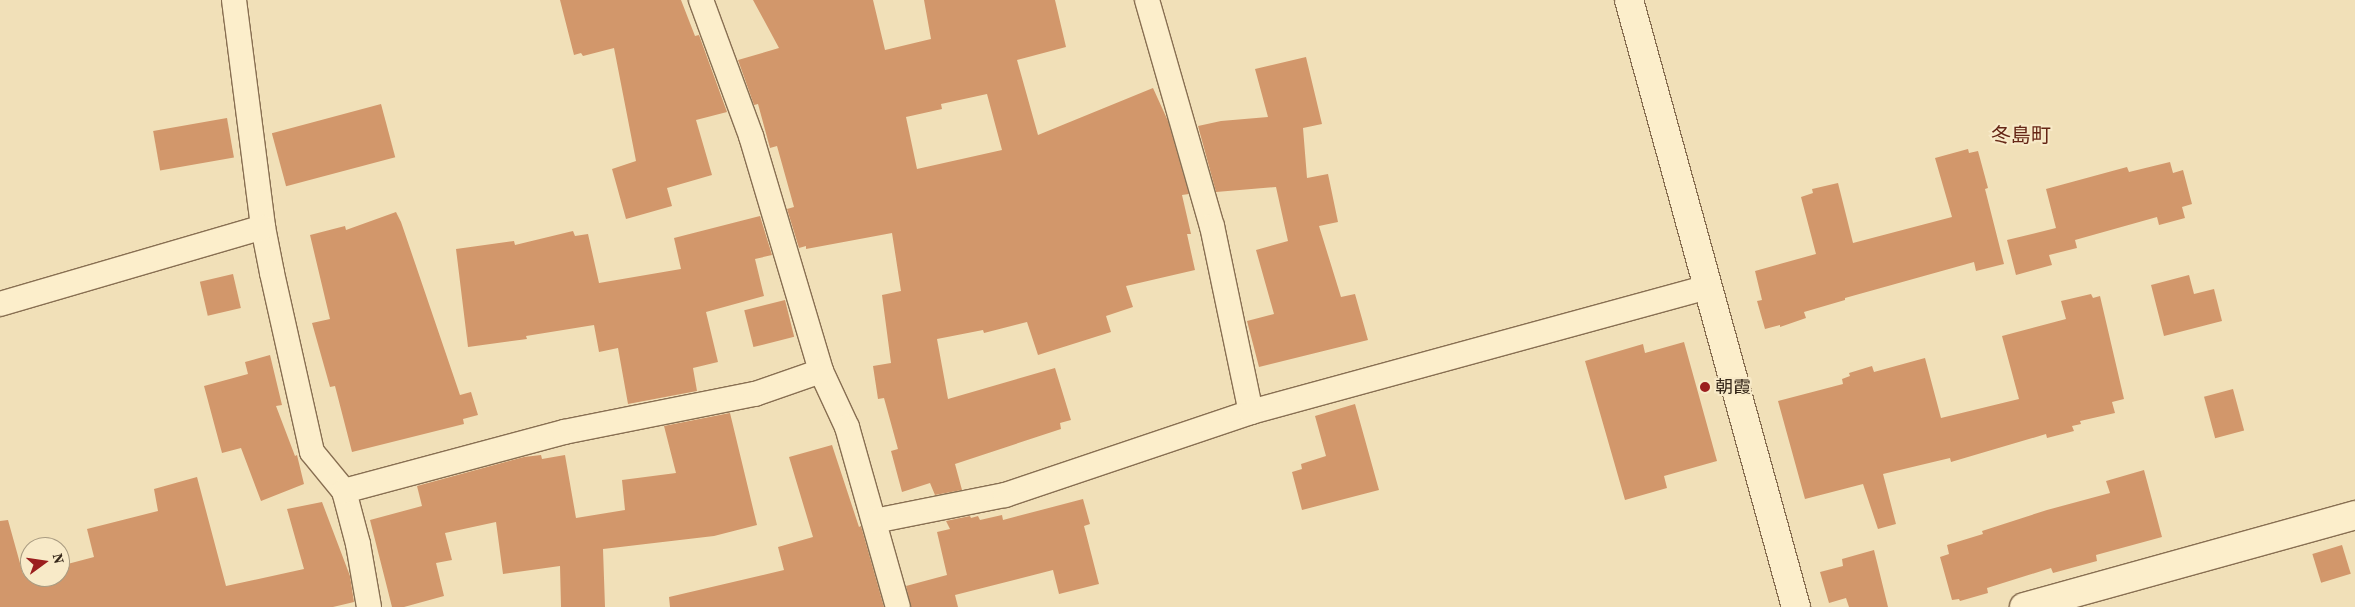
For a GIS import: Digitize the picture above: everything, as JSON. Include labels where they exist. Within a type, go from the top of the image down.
[{"type":"street","points":[[234,0],[263,227],[312,452],[344,491],[358,544],[369,607]]},
{"type":"street","points":[[701,0],[751,136],[821,371],[847,427],[898,607]]},
{"type":"street","points":[[1147,0],[1212,226],[1252,412]]},
{"type":"street","points":[[1630,0],[1796,607]]},
{"type":"street","points":[[0,304],[263,227]]},
{"type":"street","points":[[875,521],[1006,495],[1252,412],[1708,287]]},
{"type":"street","points":[[344,491],[564,432],[756,394],[821,371]]},
{"type":"street","points":[[2024,607],[2355,515]]},
{"type":"building","points":[[560,0],[681,0],[695,36],[699,35],[727,112],[696,120],[712,175],[667,188],[672,206],[626,219],[612,169],[636,161],[614,48],[583,56],[581,53],[574,55]]},
{"type":"building","points":[[753,0],[873,0],[885,50],[931,39],[924,0],[1055,0],[1066,47],[1017,60],[1038,135],[1153,88],[1168,121],[1189,194],[1182,195],[1191,234],[1187,234],[1195,270],[1126,286],[1133,307],[1106,316],[1111,332],[1038,355],[1027,322],[984,333],[983,330],[937,339],[948,399],[1055,368],[1071,420],[1060,423],[1061,429],[955,464],[962,490],[935,495],[930,483],[902,492],[891,451],[898,449],[884,398],[878,399],[873,366],[891,363],[882,295],[901,291],[892,233],[806,249],[806,246],[799,248],[787,209],[794,207],[777,146],[770,148],[758,104],[754,105],[738,60],[779,48]],"holes":[[[987,94],[1002,150],[917,169],[906,117],[942,109],[941,104]]]},
{"type":"building","points":[[1306,57],[1322,124],[1303,128],[1307,178],[1328,174],[1338,222],[1319,226],[1341,297],[1355,294],[1368,340],[1259,367],[1247,321],[1274,314],[1256,250],[1288,241],[1276,187],[1216,192],[1198,126],[1221,121],[1268,117],[1255,69]]},
{"type":"building","points":[[381,104],[395,157],[286,186],[272,133]]},
{"type":"building","points":[[227,118],[234,157],[160,170],[153,131]]},
{"type":"building","points":[[1968,149],[1969,153],[1978,151],[1988,188],[1985,189],[2004,264],[1976,271],[1974,262],[1845,298],[1845,300],[1804,312],[1806,318],[1780,327],[1780,325],[1765,329],[1757,301],[1762,300],[1755,271],[1816,254],[1801,197],[1813,193],[1812,189],[1838,183],[1853,243],[1952,217],[1935,158]]},
{"type":"building","points":[[2170,162],[2173,173],[2183,170],[2192,204],[2182,207],[2185,218],[2159,225],[2157,217],[2075,240],[2077,248],[2049,255],[2052,265],[2016,275],[2007,240],[2056,228],[2046,189],[2127,167],[2129,172]]},
{"type":"building","points":[[396,212],[460,395],[471,392],[478,415],[463,419],[464,424],[352,452],[335,386],[330,387],[312,323],[330,319],[310,235],[345,226],[346,230]]},
{"type":"building","points":[[760,216],[772,255],[755,259],[764,296],[706,312],[718,362],[693,368],[697,391],[628,404],[618,348],[599,352],[594,325],[526,336],[527,339],[468,347],[456,249],[514,241],[515,245],[573,231],[575,236],[588,234],[599,283],[681,269],[674,238]]},
{"type":"building","points":[[233,274],[241,308],[208,316],[200,282]]},
{"type":"building","points":[[2189,275],[2194,294],[2214,289],[2222,321],[2164,336],[2151,285]]},
{"type":"building","points":[[2091,294],[2093,298],[2100,296],[2124,399],[2112,402],[2115,413],[2080,421],[2081,424],[2072,426],[2074,431],[2047,438],[2046,434],[1951,462],[1950,458],[1883,474],[1896,524],[1878,529],[1863,484],[1805,499],[1778,401],[1843,384],[1842,379],[1850,376],[1849,373],[1872,366],[1874,372],[1925,358],[1941,418],[2019,399],[2002,336],[2066,319],[2061,301]]},
{"type":"building","points":[[785,300],[794,337],[753,347],[744,310]]},
{"type":"building","points":[[1684,342],[1717,461],[1664,476],[1667,488],[1625,500],[1585,361],[1643,344],[1645,353]]},
{"type":"building","points":[[270,355],[282,405],[276,406],[295,456],[297,455],[304,484],[261,501],[241,448],[222,453],[204,386],[248,374],[245,362]]},
{"type":"building","points":[[2233,389],[2244,431],[2215,438],[2204,397]]},
{"type":"building","points":[[1355,404],[1379,490],[1302,510],[1292,472],[1302,469],[1301,464],[1326,456],[1315,416]]},
{"type":"building","points":[[730,413],[757,525],[714,536],[603,549],[605,607],[561,607],[560,566],[503,574],[496,522],[445,533],[452,560],[436,563],[444,596],[404,607],[392,607],[370,520],[422,506],[417,486],[524,457],[541,455],[542,459],[565,455],[576,518],[625,510],[622,480],[676,473],[664,426]]},
{"type":"building","points":[[832,445],[859,527],[861,526],[884,607],[670,607],[669,597],[784,570],[778,547],[813,537],[789,457]]},
{"type":"building","points":[[2144,470],[2162,537],[2096,555],[2097,561],[2053,573],[2051,568],[1987,588],[1988,593],[1960,601],[1959,599],[1952,600],[1940,557],[1949,554],[1947,545],[1983,534],[1982,531],[2047,510],[2110,493],[2106,481]]},
{"type":"building","points":[[197,477],[226,586],[304,569],[287,509],[322,502],[350,576],[354,602],[333,607],[0,607],[0,521],[8,520],[20,563],[20,587],[70,587],[70,563],[94,557],[87,529],[158,511],[154,489]]},
{"type":"building","points":[[1083,499],[1090,524],[1084,526],[1099,584],[1059,594],[1053,570],[955,595],[958,607],[911,607],[906,586],[947,575],[937,532],[950,529],[946,521],[970,516],[971,518],[978,516],[980,520],[1002,515],[1003,520]]},
{"type":"building","points":[[2342,545],[2351,574],[2321,583],[2312,554]]},
{"type":"building","points":[[1874,550],[1888,607],[1849,607],[1846,598],[1829,603],[1820,572],[1843,566],[1842,559]]},
{"type":"place","name":"朝霞","points":[[1705,387]]},
{"type":"district","name":"冬島町","points":[[2021,135]]}]
